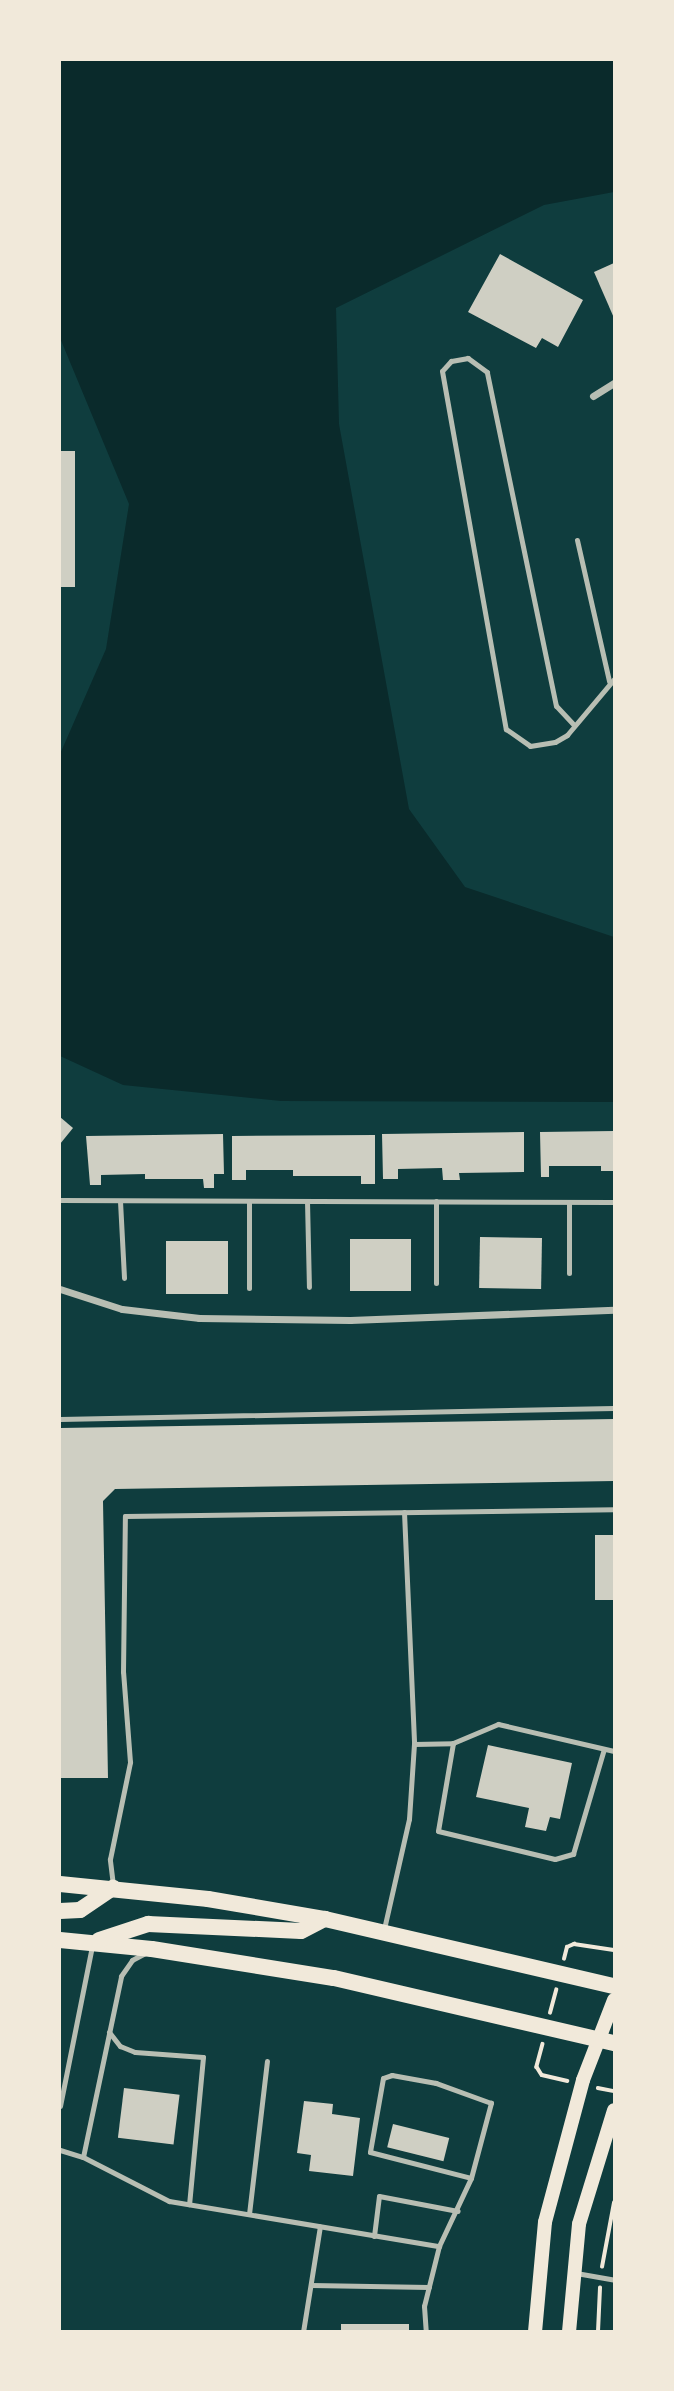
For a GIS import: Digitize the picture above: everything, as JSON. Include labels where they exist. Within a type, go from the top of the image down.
[{"type":"main road","points":[[60,1884],[113,1888],[325,1919],[383,1930],[614,1986]]},
{"type":"main road","points":[[60,1911],[80,1910],[113,1888]]},
{"type":"main road","points":[[92,1943],[148,1924],[301,1931],[325,1919]]},
{"type":"main road","points":[[60,1940],[152,1949],[334,1978],[607,2041]]},
{"type":"main road","points":[[535,2332],[545,2222],[582,2084],[607,2041],[614,2000]]},
{"type":"main road","points":[[569,2332],[579,2224],[614,2110]]},
{"type":"street","points":[[593,396],[614,383]]},
{"type":"street","points":[[60,1289],[122,1309],[199,1318],[350,1320],[614,1310]]},
{"type":"lane","points":[[574,725],[555,706],[487,372],[468,358],[451,362],[442,372],[506,729],[518,741],[542,747],[567,734],[612,680],[577,540]]},
{"type":"lane","points":[[60,1200],[614,1202]]},
{"type":"lane","points":[[120,1200],[124,1278]]},
{"type":"lane","points":[[250,1201],[250,1288]]},
{"type":"lane","points":[[307,1201],[309,1287]]},
{"type":"lane","points":[[436,1202],[436,1283]]},
{"type":"lane","points":[[569,1202],[569,1273]]},
{"type":"lane","points":[[60,1419],[614,1408]]},
{"type":"lane","points":[[113,1888],[110,1860],[130,1762],[123,1672],[125,1516],[614,1509]]},
{"type":"lane","points":[[383,1930],[409,1819],[414,1744],[404,1512]]},
{"type":"lane","points":[[414,1744],[453,1743],[498,1724],[614,1751]]},
{"type":"lane","points":[[453,1743],[438,1831],[555,1860],[573,1854],[604,1749]]},
{"type":"lane","points":[[60,2106],[92,1943]]},
{"type":"lane","points":[[83,2157],[121,1976],[132,1961],[152,1949]]},
{"type":"lane","points":[[109,2032],[120,2046],[135,2052],[204,2057],[189,2204]]},
{"type":"lane","points":[[249,2214],[267,2062]]},
{"type":"lane","points":[[426,2332],[429,2287],[439,2246],[458,2211],[471,2178],[491,2103],[436,2083],[393,2075],[383,2078],[370,2152],[471,2178]]},
{"type":"lane","points":[[60,2150],[83,2157],[169,2201],[439,2246]]},
{"type":"lane","points":[[373,2236],[379,2196],[458,2211]]},
{"type":"lane","points":[[303,2332],[320,2226]]},
{"type":"lane","points":[[573,2272],[614,2280]]},
{"type":"lane","points":[[311,2285],[429,2287]]},
{"type":"path","points":[[598,2332],[600,2277],[614,2203]]},
{"type":"water","points":[[60,60],[614,60],[614,192],[544,205],[336,308],[339,424],[409,809],[465,887],[614,937],[614,1102],[281,1101],[123,1085],[60,1056],[60,754],[106,649],[129,504],[60,338]]},
{"type":"building","points":[[500,254],[583,300],[558,347],[542,338],[536,348],[468,312]]},
{"type":"building","points":[[614,263],[614,318],[594,272]]},
{"type":"building","points":[[60,451],[75,451],[75,587],[60,587]]},
{"type":"building","points":[[60,1117],[73,1128],[60,1144]]},
{"type":"building","points":[[614,1131],[614,1171],[601,1171],[601,1166],[549,1166],[549,1177],[541,1177],[540,1132]]},
{"type":"building","points":[[524,1132],[524,1172],[459,1173],[460,1180],[443,1180],[442,1168],[398,1169],[398,1179],[383,1179],[382,1134]]},
{"type":"building","points":[[223,1134],[224,1174],[214,1174],[214,1188],[204,1188],[203,1179],[145,1179],[145,1174],[101,1175],[101,1185],[90,1185],[86,1136]]},
{"type":"building","points":[[375,1135],[375,1184],[361,1184],[361,1176],[293,1176],[293,1170],[246,1170],[246,1180],[232,1180],[232,1136]]},
{"type":"building","points":[[480,1237],[542,1238],[541,1289],[479,1288]]},
{"type":"building","points":[[350,1239],[411,1239],[411,1291],[350,1291]]},
{"type":"building","points":[[166,1241],[228,1241],[228,1294],[166,1294]]},
{"type":"building","points":[[614,1419],[614,1481],[115,1489],[103,1501],[108,1778],[60,1778],[60,1428]]},
{"type":"building","points":[[595,1535],[614,1535],[614,1600],[595,1600]]},
{"type":"building","points":[[488,1745],[572,1763],[560,1819],[550,1817],[546,1831],[525,1827],[529,1808],[476,1797]]},
{"type":"building","points":[[124,2088],[180,2095],[173,2144],[118,2138]]},
{"type":"building","points":[[304,2101],[333,2104],[332,2114],[360,2118],[353,2176],[309,2171],[311,2155],[297,2153]]},
{"type":"building","points":[[393,2124],[449,2138],[443,2161],[387,2147]]},
{"type":"building","points":[[341,2324],[409,2324],[409,2332],[341,2332]]}]
